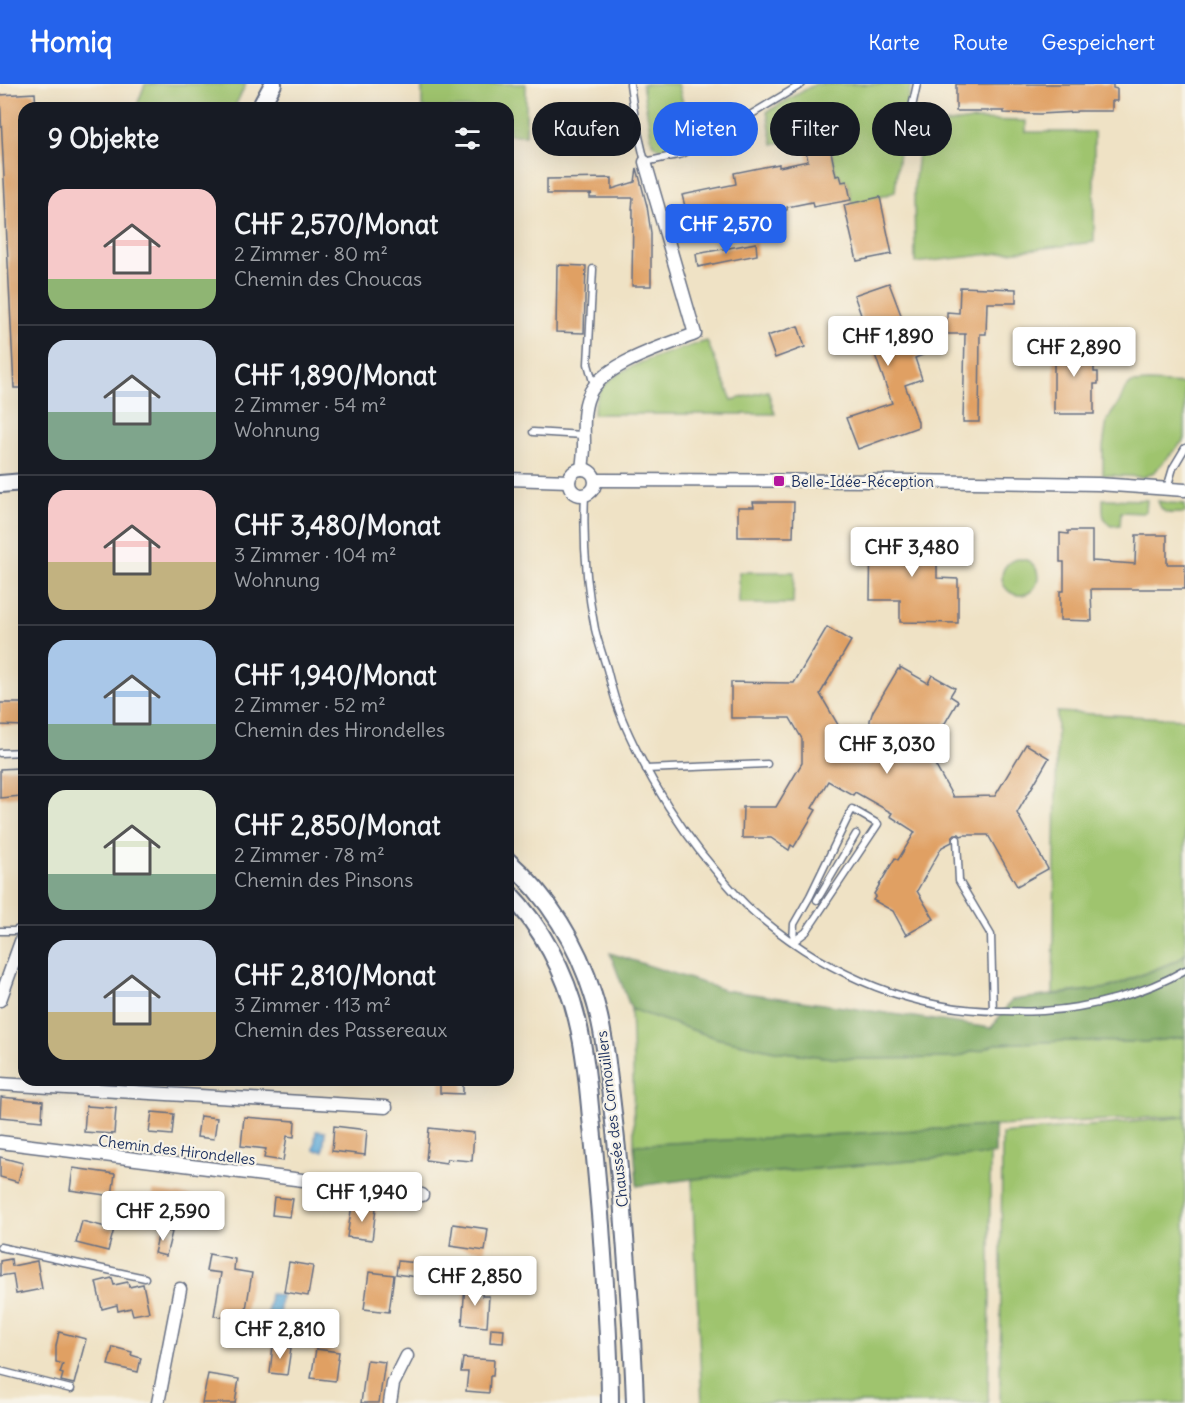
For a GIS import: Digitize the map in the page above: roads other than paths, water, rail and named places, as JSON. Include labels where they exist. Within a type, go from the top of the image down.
[{"type":"street","points":[[263,102],[273,84]]},
{"type":"street","points":[[582,469],[585,409],[588,396],[594,386],[616,368],[635,358],[695,334],[645,162]]},
{"type":"street","points":[[582,469],[592,474],[595,480],[589,493],[585,494],[573,491],[569,481],[572,474],[582,469]]},
{"type":"street","points":[[514,479],[569,481]]},
{"type":"street","points":[[595,480],[996,482],[1098,484],[1185,490]]},
{"type":"street","points":[[0,484],[18,482]]},
{"type":"street","name":"Chaussée des Cornouillers","points":[[514,868],[544,900],[565,929],[583,966],[600,1022],[616,1128],[632,1330],[634,1403]]},
{"type":"street","name":"Chaussée des Cornouillers","points":[[514,898],[523,907],[545,941],[561,973],[577,1018],[586,1073],[597,1176],[608,1325],[610,1403]]},
{"type":"street","points":[[0,1000],[18,950]]},
{"type":"street","points":[[0,1084],[18,1085]]},
{"type":"street","points":[[34,1086],[386,1107]]},
{"type":"street","name":"Chemin des Hirondelles","points":[[0,1143],[422,1195]]},
{"type":"street","points":[[158,1403],[180,1289]]},
{"type":"street","points":[[390,1403],[393,1384],[407,1356]]},
{"type":"lane","points":[[630,84],[645,162],[682,154],[802,84]]},
{"type":"lane","points":[[913,102],[917,84]]},
{"type":"lane","points":[[593,269],[588,364],[594,386]]},
{"type":"lane","points":[[533,432],[584,435]]},
{"type":"lane","points":[[1166,489],[1173,468],[1185,448]]},
{"type":"lane","points":[[585,494],[585,551],[595,629],[616,705],[640,758],[686,835],[732,891],[760,918],[825,964],[852,978],[904,998],[969,1010],[1041,1012],[1066,1009],[1119,998],[1146,989],[1185,970]]},
{"type":"lane","points":[[0,753],[18,752]]},
{"type":"lane","points":[[646,769],[767,764]]},
{"type":"lane","points":[[852,809],[878,824],[806,932],[793,942],[794,924],[852,809]]},
{"type":"lane","points":[[817,900],[856,834]]},
{"type":"lane","points":[[957,839],[959,881],[992,936],[993,1012]]},
{"type":"lane","points":[[810,896],[825,905]]},
{"type":"lane","points":[[0,931],[18,929]]},
{"type":"lane","points":[[0,1247],[145,1278]]},
{"type":"lane","points":[[0,1371],[71,1389]]},
{"type":"water","points":[[316,1131],[325,1132],[323,1151],[314,1150]]},
{"type":"water","points":[[425,1276],[447,1277],[450,1283],[446,1289],[424,1287]]},
{"type":"water","points":[[270,1294],[281,1295],[279,1317],[267,1316]]},
{"type":"place","name":"Belle-Idée-Réception","points":[[779,481]]}]
